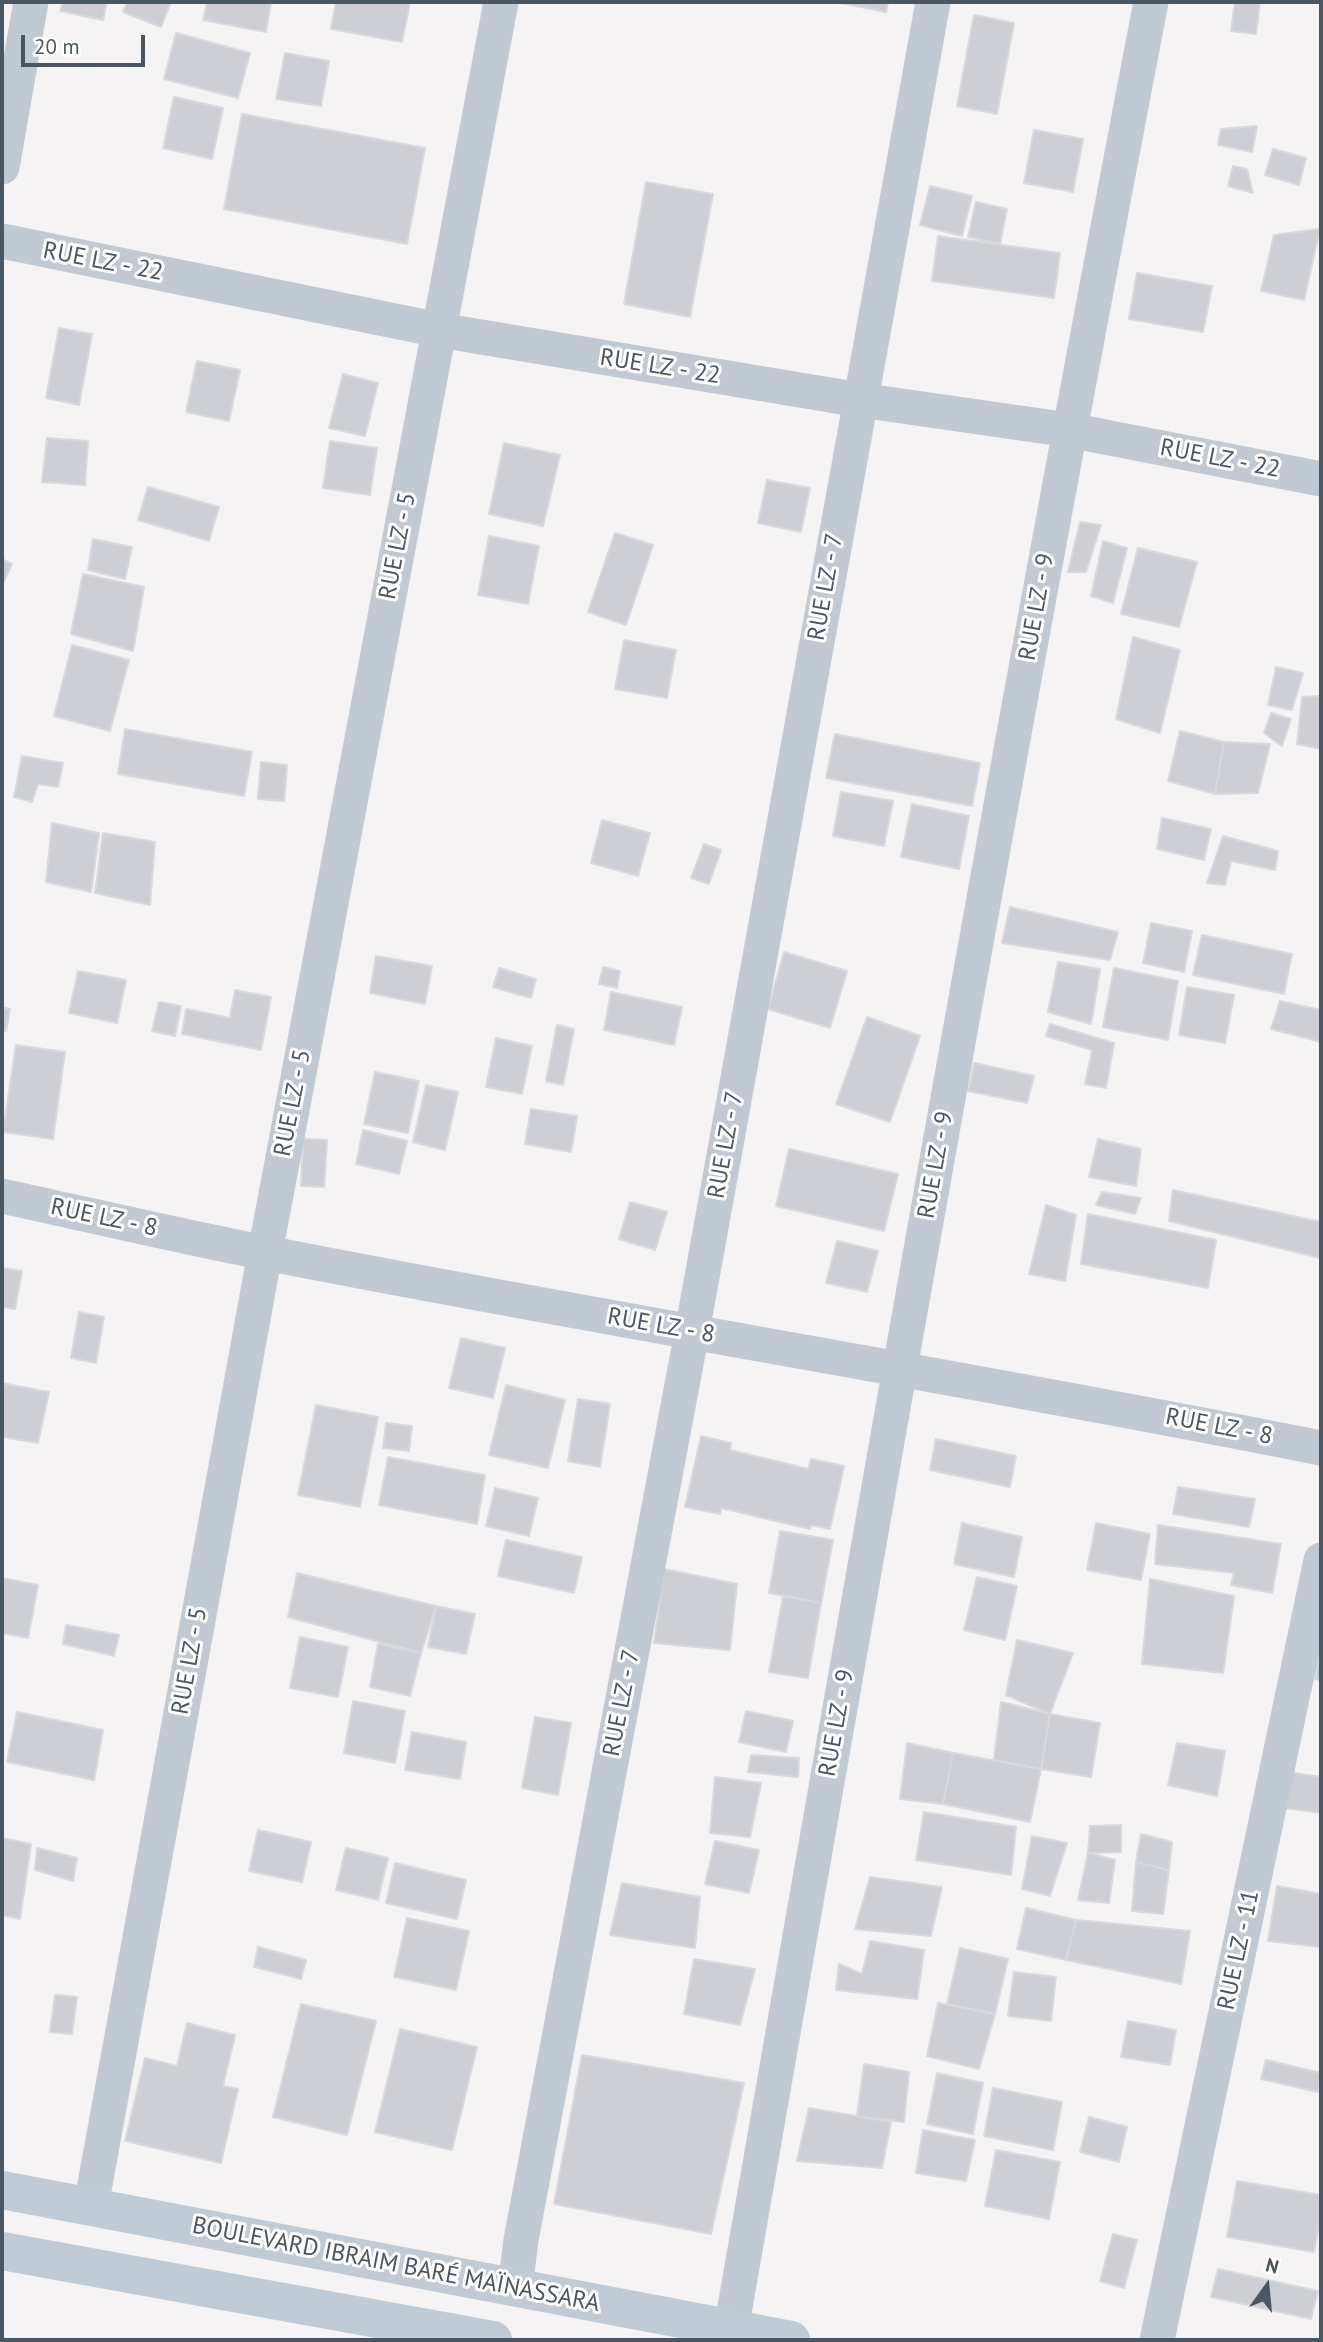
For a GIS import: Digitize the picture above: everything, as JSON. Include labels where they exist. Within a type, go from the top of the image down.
[{"type":"main road","name":"BOULEVARD IBRAIM BARÉ MAÏNASSARA","points":[[2,2190],[791,2340]]},
{"type":"main road","points":[[2,2251],[493,2340]]},
{"type":"street","points":[[2,167],[31,2]]},
{"type":"street","name":"RUE LZ - 5","points":[[91,2206],[265,1253],[501,2]]},
{"type":"street","name":"RUE LZ - 7","points":[[515,2288],[521,2240],[692,1332],[933,2]]},
{"type":"street","name":"RUE LZ - 9","points":[[731,2330],[899,1370],[1069,430],[1151,2]]},
{"type":"street","name":"RUE LZ - 22","points":[[2,241],[439,330],[860,400],[1069,430],[1321,479]]},
{"type":"street","name":"RUE LZ - 8","points":[[2,1196],[265,1253],[1135,1411],[1321,1448]]},
{"type":"street","name":"RUE LZ - 11","points":[[1157,2340],[1321,1560]]},
{"type":"building","points":[[63,2],[107,2],[103,20],[60,11]]},
{"type":"building","points":[[127,2],[171,2],[161,27],[123,12]]},
{"type":"building","points":[[207,2],[271,2],[266,32],[203,20]]},
{"type":"building","points":[[336,2],[410,2],[402,42],[331,29]]},
{"type":"building","points":[[836,2],[888,2],[886,12]]},
{"type":"building","points":[[1235,2],[1260,2],[1256,34],[1231,31]]},
{"type":"building","points":[[974,15],[1014,23],[997,114],[957,106]]},
{"type":"building","points":[[176,33],[250,53],[238,98],[164,79]]},
{"type":"building","points":[[285,53],[329,61],[321,106],[276,99]]},
{"type":"building","points":[[174,97],[223,108],[212,159],[163,148]]},
{"type":"building","points":[[242,114],[425,148],[407,244],[224,209]]},
{"type":"building","points":[[1257,126],[1252,152],[1218,145],[1221,129]]},
{"type":"building","points":[[1034,130],[1083,139],[1073,192],[1024,183]]},
{"type":"building","points":[[1273,149],[1306,158],[1299,185],[1265,175]]},
{"type":"building","points":[[1233,166],[1247,169],[1253,193],[1228,186]]},
{"type":"building","points":[[646,182],[713,194],[690,317],[624,304]]},
{"type":"building","points":[[930,186],[972,196],[962,236],[920,225]]},
{"type":"building","points":[[976,202],[1007,209],[1000,244],[968,237]]},
{"type":"building","points":[[1320,229],[1304,300],[1261,291],[1274,235]]},
{"type":"building","points":[[938,236],[1060,253],[1054,298],[932,281]]},
{"type":"building","points":[[1137,273],[1212,286],[1203,332],[1129,319]]},
{"type":"building","points":[[59,328],[92,334],[79,405],[46,398]]},
{"type":"building","points":[[197,361],[240,370],[229,421],[186,412]]},
{"type":"building","points":[[343,374],[378,383],[365,436],[329,428]]},
{"type":"building","points":[[47,438],[88,441],[85,485],[42,482]]},
{"type":"building","points":[[330,441],[377,448],[370,495],[323,488]]},
{"type":"building","points":[[504,443],[560,455],[543,526],[489,514]]},
{"type":"building","points":[[767,480],[810,488],[801,532],[758,523]]},
{"type":"building","points":[[148,487],[219,507],[209,541],[138,520]]},
{"type":"building","points":[[1080,522],[1101,525],[1086,572],[1068,572]]},
{"type":"building","points":[[615,533],[653,545],[626,625],[588,612]]},
{"type":"building","points":[[489,536],[539,546],[528,604],[478,595]]},
{"type":"building","points":[[93,539],[132,547],[125,579],[88,570]]},
{"type":"building","points":[[1103,541],[1127,548],[1113,603],[1091,596]]},
{"type":"building","points":[[1138,548],[1197,562],[1179,627],[1121,614]]},
{"type":"building","points":[[2,559],[12,564],[2,585]]},
{"type":"building","points":[[83,574],[144,587],[133,651],[71,634]]},
{"type":"building","points":[[1133,637],[1180,650],[1160,733],[1116,719]]},
{"type":"building","points":[[624,640],[676,650],[667,698],[615,689]]},
{"type":"building","points":[[72,645],[129,660],[110,731],[54,716]]},
{"type":"building","points":[[1276,667],[1303,673],[1292,710],[1268,705]]},
{"type":"building","points":[[1321,696],[1321,749],[1297,744],[1302,697]]},
{"type":"building","points":[[1271,713],[1291,719],[1282,746],[1264,733]]},
{"type":"building","points":[[125,729],[252,752],[244,796],[118,774]]},
{"type":"building","points":[[1180,731],[1224,742],[1215,794],[1168,781]]},
{"type":"building","points":[[835,734],[980,763],[972,806],[826,778]]},
{"type":"building","points":[[1224,742],[1270,744],[1258,793],[1215,794]]},
{"type":"building","points":[[22,756],[63,763],[58,787],[38,784],[32,802],[14,797]]},
{"type":"building","points":[[261,762],[287,765],[284,801],[258,799]]},
{"type":"building","points":[[841,792],[893,801],[884,846],[833,836]]},
{"type":"building","points":[[912,804],[969,816],[959,869],[901,857]]},
{"type":"building","points":[[1162,818],[1211,829],[1204,860],[1157,849]]},
{"type":"building","points":[[602,820],[650,833],[638,876],[591,863]]},
{"type":"building","points":[[52,823],[99,833],[91,892],[46,882]]},
{"type":"building","points":[[103,833],[155,842],[150,905],[95,893]]},
{"type":"building","points":[[1223,836],[1278,851],[1275,870],[1231,861],[1225,885],[1207,883]]},
{"type":"building","points":[[704,844],[721,850],[709,884],[691,878]]},
{"type":"building","points":[[1010,907],[1118,932],[1110,960],[1002,943]]},
{"type":"building","points":[[1151,923],[1192,931],[1184,972],[1143,963]]},
{"type":"building","points":[[1202,935],[1292,954],[1284,994],[1193,975]]},
{"type":"building","points":[[784,952],[847,971],[830,1028],[768,1009]]},
{"type":"building","points":[[376,956],[432,966],[425,1004],[370,993]]},
{"type":"building","points":[[1058,962],[1100,969],[1091,1024],[1048,1012]]},
{"type":"building","points":[[603,967],[620,971],[617,988],[599,984]]},
{"type":"building","points":[[499,968],[536,979],[531,998],[493,987]]},
{"type":"building","points":[[1114,968],[1178,981],[1168,1040],[1103,1027]]},
{"type":"building","points":[[78,971],[126,980],[117,1023],[69,1013]]},
{"type":"building","points":[[1187,987],[1234,995],[1225,1043],[1179,1035]]},
{"type":"building","points":[[235,990],[271,997],[261,1050],[182,1034],[186,1009],[230,1018]]},
{"type":"building","points":[[611,992],[682,1007],[674,1045],[604,1030]]},
{"type":"building","points":[[1280,1001],[1321,1010],[1321,1042],[1271,1029]]},
{"type":"building","points":[[159,1002],[181,1006],[175,1036],[152,1031]]},
{"type":"building","points":[[2,1007],[10,1009],[6,1031],[2,1030]]},
{"type":"building","points":[[867,1017],[920,1036],[890,1122],[836,1104]]},
{"type":"building","points":[[1050,1024],[1114,1043],[1106,1088],[1085,1084],[1092,1050],[1046,1036]]},
{"type":"building","points":[[557,1025],[574,1029],[563,1085],[546,1081]]},
{"type":"building","points":[[496,1038],[532,1046],[522,1094],[486,1087]]},
{"type":"building","points":[[16,1045],[65,1052],[53,1139],[3,1132]]},
{"type":"building","points":[[974,1063],[1034,1076],[1027,1103],[968,1091]]},
{"type":"building","points":[[375,1072],[419,1081],[408,1133],[364,1124]]},
{"type":"building","points":[[426,1085],[458,1092],[445,1150],[413,1142]]},
{"type":"building","points":[[531,1109],[577,1116],[571,1152],[525,1144]]},
{"type":"building","points":[[363,1130],[407,1141],[399,1174],[356,1164]]},
{"type":"building","points":[[303,1139],[327,1140],[324,1187],[301,1186]]},
{"type":"building","points":[[1098,1139],[1141,1149],[1136,1186],[1089,1177]]},
{"type":"building","points":[[789,1149],[898,1174],[884,1231],[776,1206]]},
{"type":"building","points":[[1173,1190],[1321,1222],[1320,1258],[1169,1221]]},
{"type":"building","points":[[1102,1192],[1141,1198],[1135,1214],[1096,1205]]},
{"type":"building","points":[[630,1202],[667,1212],[655,1250],[619,1239]]},
{"type":"building","points":[[1046,1205],[1076,1215],[1065,1281],[1029,1274]]},
{"type":"building","points":[[1088,1214],[1216,1240],[1208,1288],[1081,1264]]},
{"type":"building","points":[[837,1241],[878,1251],[867,1292],[826,1283]]},
{"type":"building","points":[[2,1268],[22,1271],[15,1309],[2,1307]]},
{"type":"building","points":[[79,1312],[104,1317],[96,1363],[71,1358]]},
{"type":"building","points":[[461,1338],[505,1348],[493,1398],[449,1388]]},
{"type":"building","points":[[2,1383],[49,1392],[38,1443],[2,1437]]},
{"type":"building","points":[[506,1385],[565,1400],[548,1468],[489,1455]]},
{"type":"building","points":[[578,1399],[610,1404],[600,1467],[568,1461]]},
{"type":"building","points":[[316,1405],[378,1417],[360,1507],[298,1495]]},
{"type":"building","points":[[386,1423],[412,1426],[409,1451],[383,1448]]},
{"type":"building","points":[[701,1436],[731,1443],[730,1450],[808,1469],[811,1459],[844,1466],[830,1529],[811,1525],[810,1529],[721,1508],[720,1514],[685,1507]]},
{"type":"building","points":[[936,1439],[1016,1456],[1010,1487],[930,1470]]},
{"type":"building","points":[[388,1457],[485,1475],[477,1524],[379,1505]]},
{"type":"building","points":[[1178,1487],[1255,1499],[1249,1527],[1173,1514]]},
{"type":"building","points":[[495,1488],[538,1498],[529,1536],[486,1526]]},
{"type":"building","points":[[962,1523],[1022,1537],[1014,1577],[954,1564]]},
{"type":"building","points":[[1096,1523],[1150,1534],[1141,1580],[1087,1570]]},
{"type":"building","points":[[1158,1525],[1281,1544],[1272,1593],[1231,1585],[1234,1573],[1155,1564]]},
{"type":"building","points":[[780,1531],[833,1540],[821,1603],[769,1593]]},
{"type":"building","points":[[506,1540],[582,1557],[574,1593],[498,1576]]},
{"type":"building","points":[[664,1569],[737,1584],[730,1650],[654,1643]]},
{"type":"building","points":[[297,1573],[436,1606],[421,1653],[288,1617]]},
{"type":"building","points":[[977,1577],[1017,1586],[1005,1640],[964,1630]]},
{"type":"building","points":[[2,1578],[38,1585],[28,1638],[2,1633]]},
{"type":"building","points":[[1150,1579],[1234,1596],[1223,1673],[1142,1664]]},
{"type":"building","points":[[783,1596],[821,1603],[808,1678],[769,1672]]},
{"type":"building","points":[[436,1606],[475,1614],[466,1654],[428,1647]]},
{"type":"building","points":[[66,1625],[119,1635],[114,1656],[63,1644]]},
{"type":"building","points":[[300,1637],[348,1647],[338,1697],[290,1688]]},
{"type":"building","points":[[1017,1640],[1073,1653],[1050,1714],[1006,1695]]},
{"type":"building","points":[[1321,1640],[1321,1680],[1315,1679]]},
{"type":"building","points":[[378,1644],[421,1653],[410,1696],[370,1687]]},
{"type":"building","points":[[353,1701],[405,1711],[395,1763],[344,1753]]},
{"type":"building","points":[[1001,1702],[1050,1714],[1041,1769],[994,1760]]},
{"type":"building","points":[[746,1711],[793,1721],[786,1752],[739,1742]]},
{"type":"building","points":[[17,1712],[103,1730],[94,1780],[7,1762]]},
{"type":"building","points":[[1050,1714],[1100,1723],[1091,1777],[1041,1769]]},
{"type":"building","points":[[535,1717],[571,1723],[558,1795],[522,1788]]},
{"type":"building","points":[[412,1732],[466,1742],[460,1779],[405,1770]]},
{"type":"building","points":[[907,1743],[953,1753],[943,1804],[900,1799]]},
{"type":"building","points":[[1177,1743],[1225,1751],[1217,1796],[1168,1785]]},
{"type":"building","points":[[953,1753],[1041,1769],[1030,1822],[943,1804]]},
{"type":"building","points":[[751,1755],[799,1758],[798,1777],[748,1772]]},
{"type":"building","points":[[1282,1771],[1321,1777],[1321,1813],[1277,1807]]},
{"type":"building","points":[[715,1777],[761,1783],[750,1837],[710,1833]]},
{"type":"building","points":[[924,1812],[1016,1827],[1011,1875],[916,1860]]},
{"type":"building","points":[[1121,1825],[1121,1852],[1088,1853],[1090,1826]]},
{"type":"building","points":[[258,1830],[311,1842],[302,1882],[249,1871]]},
{"type":"building","points":[[1141,1834],[1172,1842],[1169,1870],[1136,1862]]},
{"type":"building","points":[[1032,1836],[1067,1843],[1050,1896],[1022,1889]]},
{"type":"building","points":[[2,1838],[31,1844],[20,1919],[2,1915]]},
{"type":"building","points":[[715,1841],[759,1850],[749,1893],[705,1884]]},
{"type":"building","points":[[37,1848],[77,1858],[73,1881],[35,1870]]},
{"type":"building","points":[[346,1848],[388,1858],[378,1900],[336,1890]]},
{"type":"building","points":[[1088,1853],[1115,1860],[1109,1903],[1078,1900]]},
{"type":"building","points":[[1136,1862],[1169,1870],[1163,1914],[1132,1911]]},
{"type":"building","points":[[395,1863],[466,1880],[457,1919],[386,1903]]},
{"type":"building","points":[[870,1877],[942,1887],[931,1936],[855,1929]]},
{"type":"building","points":[[622,1883],[700,1897],[695,1948],[610,1935]]},
{"type":"building","points":[[1277,1886],[1321,1894],[1321,1947],[1268,1941]]},
{"type":"building","points":[[1026,1908],[1076,1920],[1066,1960],[1017,1949]]},
{"type":"building","points":[[407,1918],[469,1931],[456,1990],[394,1977]]},
{"type":"building","points":[[1076,1920],[1190,1931],[1181,1984],[1066,1960]]},
{"type":"building","points":[[870,1941],[924,1950],[917,1999],[836,1990],[839,1964],[862,1974]]},
{"type":"building","points":[[258,1947],[306,1960],[301,1979],[254,1967]]},
{"type":"building","points":[[960,1948],[1008,1959],[995,2014],[947,2004]]},
{"type":"building","points":[[694,1959],[755,1969],[740,2025],[684,2014]]},
{"type":"building","points":[[1014,1972],[1056,1977],[1051,2021],[1008,2016]]},
{"type":"building","points":[[55,1995],[77,1997],[72,2034],[50,2032]]},
{"type":"building","points":[[938,2003],[995,2014],[979,2069],[927,2056]]},
{"type":"building","points":[[301,2004],[376,2021],[347,2135],[273,2117]]},
{"type":"building","points":[[1128,2021],[1176,2030],[1170,2065],[1121,2057]]},
{"type":"building","points":[[187,2023],[235,2035],[223,2086],[238,2089],[221,2163],[125,2141],[145,2058],[177,2066]]},
{"type":"building","points":[[400,2029],[477,2047],[452,2150],[375,2132]]},
{"type":"building","points":[[582,2055],[744,2083],[711,2234],[554,2204]]},
{"type":"building","points":[[1266,2060],[1321,2073],[1318,2092],[1261,2079]]},
{"type":"building","points":[[864,2064],[909,2072],[904,2122],[857,2116]]},
{"type":"building","points":[[937,2073],[983,2083],[973,2134],[927,2124]]},
{"type":"building","points":[[993,2088],[1062,2102],[1053,2150],[984,2136]]},
{"type":"building","points":[[809,2108],[891,2122],[882,2168],[797,2161]]},
{"type":"building","points":[[1089,2117],[1127,2127],[1119,2162],[1080,2152]]},
{"type":"building","points":[[923,2130],[975,2140],[966,2181],[916,2173]]},
{"type":"building","points":[[996,2150],[1060,2162],[1049,2219],[985,2206]]},
{"type":"building","points":[[1237,2181],[1321,2195],[1321,2214],[1314,2252],[1227,2237]]},
{"type":"building","points":[[1113,2234],[1137,2240],[1124,2288],[1100,2281]]},
{"type":"building","points":[[1218,2269],[1318,2291],[1311,2319],[1211,2297]]}]
